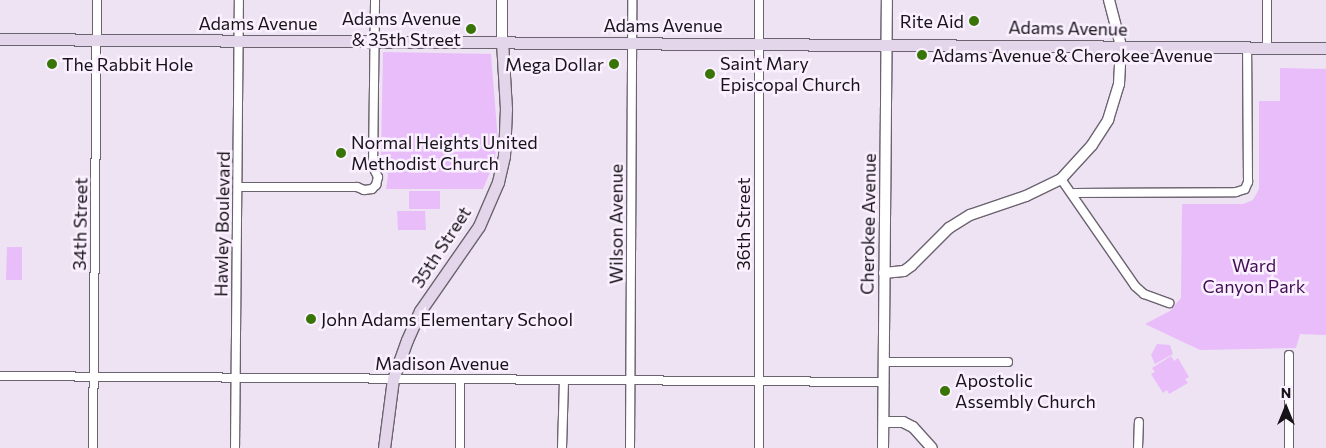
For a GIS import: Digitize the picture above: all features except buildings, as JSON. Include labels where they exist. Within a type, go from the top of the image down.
[{"type":"main road","name":"Adams Avenue","points":[[0,39],[1326,48]]},
{"type":"main road","name":"35th Street","points":[[384,448],[393,379],[407,340],[420,311],[479,226],[498,182],[504,156],[506,109],[502,42]]},
{"type":"street","name":"34th Street","points":[[93,448],[97,0]]},
{"type":"street","name":"Hawley Boulevard","points":[[235,448],[240,0]]},
{"type":"street","points":[[238,187],[357,187],[364,190],[372,189],[378,182],[374,167],[375,0]]},
{"type":"street","name":"35th Street","points":[[502,0],[502,42]]},
{"type":"street","name":"Wilson Avenue","points":[[630,448],[632,0]]},
{"type":"street","name":"36th Street","points":[[759,0],[759,448]]},
{"type":"street","name":"Cherokee Avenue","points":[[884,448],[883,362],[887,0]]},
{"type":"street","points":[[884,273],[904,271],[949,228],[970,214],[1026,196],[1061,178],[1092,145],[1108,120],[1119,84],[1122,46],[1109,0]]},
{"type":"street","points":[[1267,0],[1267,48]]},
{"type":"street","points":[[1072,193],[1236,192],[1245,189],[1248,182],[1247,48]]},
{"type":"street","points":[[1061,178],[1135,286],[1144,294],[1169,303]]},
{"type":"street","points":[[1288,448],[1289,355]]},
{"type":"street","points":[[883,362],[1008,362]]},
{"type":"street","name":"Madison Avenue","points":[[0,376],[884,382]]},
{"type":"street","points":[[460,380],[460,448]]},
{"type":"street","points":[[562,448],[564,380]]},
{"type":"street","points":[[884,422],[903,422],[913,427],[932,448]]},
{"type":"street","points":[[1138,422],[1138,448]]},
{"type":"green space","points":[[383,52],[491,54],[498,142],[493,165],[483,189],[386,189],[388,175],[381,155]]},
{"type":"green space","name":"Ward Canyon Park","points":[[1280,68],[1326,69],[1326,335],[1300,334],[1296,348],[1200,350],[1145,324],[1170,311],[1181,298],[1182,204],[1243,204],[1253,200],[1259,189],[1259,101],[1280,101]]},
{"type":"green space","points":[[409,191],[440,191],[440,209],[409,209]]},
{"type":"green space","points":[[397,211],[425,211],[426,230],[398,230]]},
{"type":"green space","points":[[7,247],[22,247],[22,280],[6,280]]},
{"type":"green space","points":[[1157,344],[1170,345],[1173,354],[1155,364],[1151,355]]},
{"type":"green space","points":[[1171,356],[1174,361],[1178,358],[1189,377],[1185,379],[1188,383],[1169,394],[1167,390],[1163,393],[1151,374],[1155,372],[1152,368]]},
{"type":"place","name":"Rite Aid","points":[[974,21]]},
{"type":"place","name":"Adams Avenue & 35th Street","points":[[471,29]]},
{"type":"place","name":"Adams Avenue & Cherokee Avenue","points":[[922,55]]},
{"type":"place","name":"The Rabbit Hole","points":[[52,64]]},
{"type":"place","name":"Mega Dollar","points":[[614,64]]},
{"type":"place","name":"Saint Mary Episcopal Church","points":[[710,74]]},
{"type":"place","name":"Normal Heights United Methodist Church","points":[[341,153]]},
{"type":"place","name":"John Adams Elementary School","points":[[311,319]]},
{"type":"place","name":"Apostolic Assembly Church","points":[[945,391]]}]
